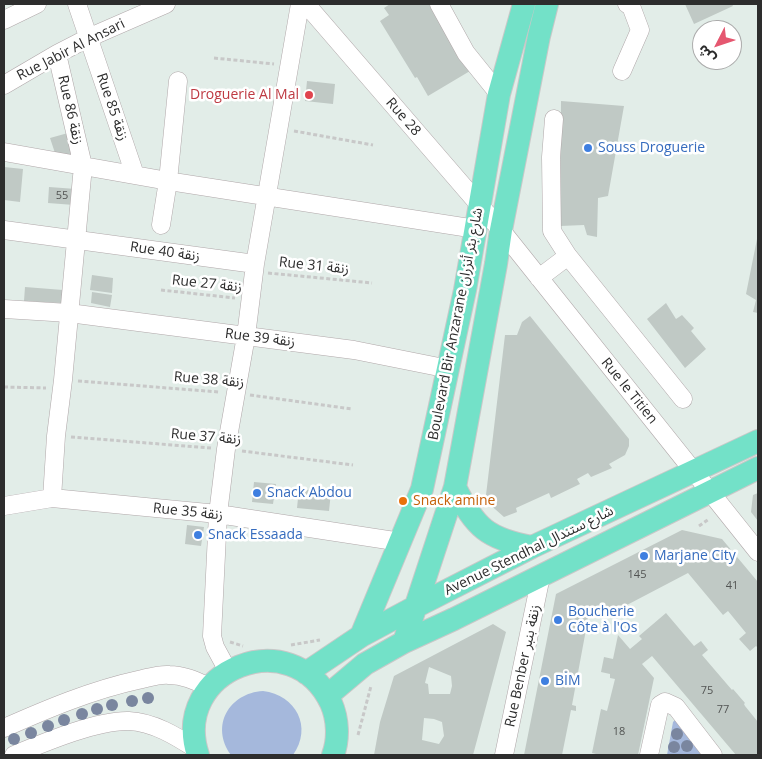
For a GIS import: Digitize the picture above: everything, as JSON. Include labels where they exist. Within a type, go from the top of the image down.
[{"type":"main road","name":"Boulevard Bir Anzarane شارع بئر أنزران","points":[[361,636],[422,489],[449,369],[480,207],[499,94],[524,4]]},
{"type":"main road","name":"Boulevard Bir Anzarane شارع بئر أنزران","points":[[404,642],[418,606],[455,487],[501,230],[547,4]]},
{"type":"main road","name":"Avenue Stendhal شارع ستندال","points":[[306,673],[361,636],[532,547],[758,440]]},
{"type":"main road","name":"Avenue Stendhal شارع ستندال","points":[[327,696],[357,670],[404,642],[758,468]]},
{"type":"main road","points":[[455,487],[469,513],[486,531],[501,540],[532,547]]},
{"type":"main road","points":[[197,752],[194,733],[196,716],[201,701],[209,687],[228,671],[247,663],[267,660],[288,664],[306,673],[327,696],[335,717],[337,729],[333,755]]},
{"type":"street","points":[[4,20],[37,4]]},
{"type":"street","name":"Rue 85 زنقة","points":[[77,4],[135,175]]},
{"type":"street","name":"Rue Jabir Al Ansari","points":[[4,85],[56,54],[88,38],[166,4]]},
{"type":"street","points":[[228,671],[221,660],[212,636],[218,514],[226,449],[246,336],[254,268],[300,4]]},
{"type":"street","name":"Rue 28","points":[[306,4],[501,230]]},
{"type":"street","points":[[439,4],[466,53],[499,94]]},
{"type":"street","points":[[622,71],[640,30],[630,6],[627,4]]},
{"type":"street","name":"Rue 86 زنقة","points":[[52,498],[56,436],[83,166],[56,54]]},
{"type":"street","points":[[161,225],[168,181],[178,81]]},
{"type":"street","points":[[554,119],[551,157],[552,231],[568,256],[683,400]]},
{"type":"street","points":[[4,152],[168,181],[476,229]]},
{"type":"street","name":"Rue 40 زنقة","points":[[4,230],[254,268]]},
{"type":"street","name":"Rue le Titien","points":[[501,230],[758,552]]},
{"type":"street","points":[[539,278],[568,256]]},
{"type":"street","name":"Rue 39 زنقة","points":[[4,309],[69,313],[354,350],[449,369]]},
{"type":"street","name":"Rue 35 زنقة","points":[[4,506],[52,498],[218,514],[401,542]]},
{"type":"street","name":"Rue Benber زنقة بنبر","points":[[504,755],[541,576]]},
{"type":"street","points":[[4,728],[85,695],[118,684],[151,677],[169,675],[189,678],[209,687]]},
{"type":"street","points":[[649,755],[660,705],[665,702],[671,703],[676,707],[713,755]]},
{"type":"street","points":[[14,755],[50,740],[97,726],[128,721],[172,734],[197,752]]},
{"type":"path","points":[[214,58],[289,66]]},
{"type":"path","points":[[278,129],[373,145]]},
{"type":"path","name":"Rue 31 زنقة","points":[[254,268],[372,283]]},
{"type":"path","name":"Rue 27 زنقة","points":[[162,290],[250,300]]},
{"type":"path","name":"Rue 38 زنقة","points":[[4,387],[62,384],[236,393],[352,409]]},
{"type":"path","name":"Rue 37 زنقة","points":[[56,436],[226,449],[353,465]]},
{"type":"path","points":[[699,526],[709,519]]},
{"type":"path","points":[[284,646],[321,640]]},
{"type":"path","points":[[214,642],[234,642],[246,647]]},
{"type":"path","points":[[357,736],[372,680]]},
{"type":"shaded area","points":[[263,691],[284,699],[298,714],[301,724],[299,744],[293,755],[231,755],[222,733],[226,713],[232,704],[241,698],[251,693]]},
{"type":"shaded area","points":[[677,718],[708,755],[667,755],[673,722]]},
{"type":"building","points":[[390,4],[429,4],[470,71],[428,96],[380,21],[389,15],[384,8]]},
{"type":"building","points":[[685,4],[732,4],[733,6],[703,20],[692,20]]},
{"type":"building","points":[[307,81],[335,84],[333,104],[305,101]]},
{"type":"building","name":"Souss Droguerie","points":[[561,101],[624,106],[608,196],[598,198],[597,237],[587,235],[584,225],[560,226]]},
{"type":"building","points":[[68,133],[76,158],[55,153],[50,138]]},
{"type":"building","points":[[4,167],[23,169],[20,202],[4,200]]},
{"type":"building","points":[[49,187],[76,189],[74,205],[48,203]]},
{"type":"building","points":[[757,239],[758,313],[753,312],[756,300],[746,294]]},
{"type":"building","points":[[92,275],[113,278],[112,293],[90,290]]},
{"type":"building","points":[[25,287],[63,290],[62,303],[24,301]]},
{"type":"building","points":[[92,292],[112,295],[110,307],[91,303]]},
{"type":"building","points":[[666,303],[676,319],[682,315],[694,328],[691,331],[706,349],[685,368],[647,319]]},
{"type":"building","points":[[530,316],[629,439],[629,446],[625,455],[609,464],[612,468],[591,477],[588,473],[577,479],[580,484],[551,498],[549,493],[516,508],[517,512],[504,517],[487,502],[486,495],[505,335],[517,335],[522,322]]},
{"type":"building","points":[[254,482],[276,484],[273,504],[252,502]]},
{"type":"building","points":[[299,489],[331,492],[329,511],[297,508]]},
{"type":"building","points":[[758,493],[758,521],[751,512],[753,495]]},
{"type":"building","points":[[187,525],[204,527],[201,546],[185,544]]},
{"type":"building","points":[[682,530],[722,539],[758,582],[758,648],[756,646],[750,651],[739,639],[746,633],[728,611],[723,615],[688,573],[625,606],[625,615],[590,608],[572,705],[576,706],[576,711],[571,710],[562,755],[524,755],[556,594]]},
{"type":"building","points":[[666,613],[694,646],[701,641],[708,650],[702,655],[745,703],[745,706],[758,722],[758,755],[736,755],[652,656],[642,664],[654,678],[638,755],[600,755],[592,753],[601,709],[607,711],[615,679],[610,678],[610,674],[601,672],[604,657],[613,659],[618,635],[630,649],[642,639],[639,636]]},
{"type":"building","points":[[493,624],[506,632],[473,755],[374,755],[380,722],[394,676]],"holes":[[[429,667],[451,676],[452,686],[450,694],[429,694],[428,684],[425,683]],[[424,718],[442,722],[444,736],[439,744],[422,740]]]},
{"type":"place","name":"Droguerie Al Mal","points":[[309,95]]},
{"type":"place","name":"Souss Droguerie","points":[[588,148]]},
{"type":"place","name":"Snack Abdou","points":[[257,493]]},
{"type":"place","name":"Snack amine","points":[[403,501]]},
{"type":"place","name":"Snack Essaada","points":[[198,535]]},
{"type":"place","name":"Marjane City","points":[[644,556]]},
{"type":"place","name":"Boucherie Côte à l'Os","points":[[558,620]]},
{"type":"place","name":"BİM","points":[[545,681]]}]
